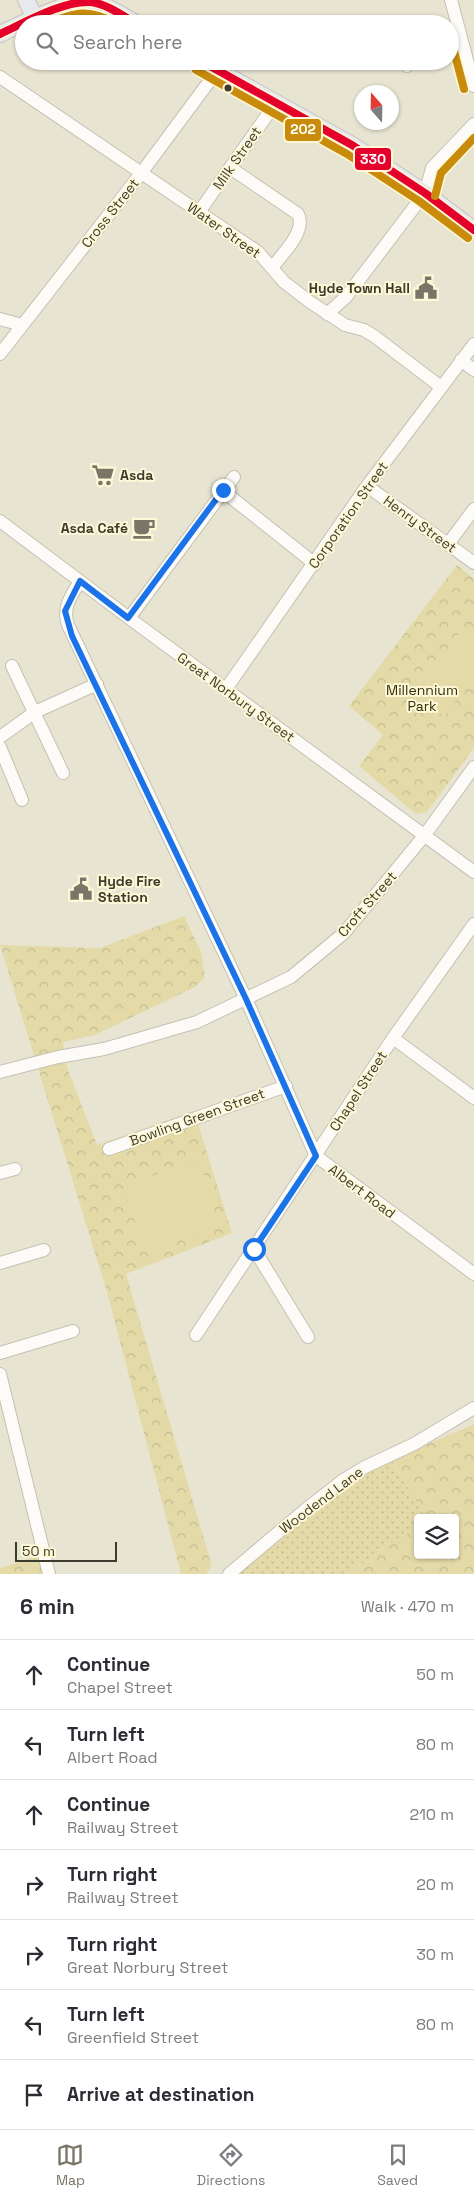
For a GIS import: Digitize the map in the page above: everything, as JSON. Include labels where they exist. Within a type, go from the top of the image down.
[{"type":"main road","points":[[26,0],[34,15]]},
{"type":"main road","points":[[42,15],[64,5],[90,1],[104,3],[123,15]]},
{"type":"main road","points":[[0,34],[15,27]]},
{"type":"main road","points":[[217,71],[352,145],[424,193],[474,230]]},
{"type":"street","points":[[451,0],[453,15]]},
{"type":"street","points":[[459,40],[474,86]]},
{"type":"street","name":"Cross Street","points":[[0,354],[142,172],[217,71]]},
{"type":"street","name":"Water Street","points":[[0,77],[258,252],[295,292],[345,325],[364,330],[374,336],[441,387]]},
{"type":"street","name":"Milk Street","points":[[199,212],[232,168],[275,104]]},
{"type":"street","points":[[327,314],[346,297],[424,193],[432,168],[474,124]]},
{"type":"street","points":[[232,168],[298,214],[300,219],[300,230],[272,268]]},
{"type":"street","points":[[0,319],[22,325]]},
{"type":"street","name":"Corporation Street","points":[[226,690],[367,486],[474,344]]},
{"type":"street","points":[[461,360],[474,370]]},
{"type":"street","points":[[128,618],[234,477]]},
{"type":"street","name":"Henry Street","points":[[367,486],[474,563]]},
{"type":"street","points":[[223,490],[314,564]]},
{"type":"street","points":[[448,544],[474,509]]},
{"type":"street","name":"Great Norbury Street","points":[[0,521],[128,618],[474,872]]},
{"type":"street","name":"Albert Road","points":[[80,581],[67,603],[65,618],[246,999],[316,1156],[474,1274]]},
{"type":"street","points":[[12,666],[63,773]]},
{"type":"street","points":[[0,737],[35,712],[96,684]]},
{"type":"street","points":[[0,747],[22,800]]},
{"type":"street","name":"Croft Street","points":[[0,1072],[58,1057],[104,1049],[197,1022],[291,978],[344,933],[424,836],[474,767]]},
{"type":"street","name":"Chapel Street","points":[[196,1335],[393,1038],[474,924]]},
{"type":"street","points":[[393,1038],[474,1098]]},
{"type":"street","name":"Bowling Green Street","points":[[109,1149],[286,1086]]},
{"type":"street","points":[[0,1173],[15,1168]]},
{"type":"street","points":[[254,1249],[308,1337]]},
{"type":"street","points":[[0,1263],[44,1250]]},
{"type":"street","points":[[0,1353],[73,1331]]},
{"type":"street","points":[[0,1374],[49,1574]]},
{"type":"street","name":"Woodend Lane","points":[[229,1574],[342,1481],[365,1467],[414,1444],[474,1408]]},
{"type":"green space","name":"Millennium Park","points":[[457,565],[474,579],[474,748],[427,812],[416,814],[359,766],[383,735],[349,706]]},
{"type":"green space","points":[[462,629],[474,637],[474,675],[444,716],[414,694]]},
{"type":"green space","points":[[184,916],[201,952],[205,977],[195,987],[95,1035],[63,1042],[67,1067],[97,1145],[194,1111],[232,1233],[126,1274],[212,1566],[206,1574],[181,1574],[107,1292],[0,945],[100,948]]},
{"type":"green space","points":[[199,1160],[219,1226],[145,1252],[123,1186]]},
{"type":"green space","points":[[474,1424],[474,1574],[347,1574],[389,1544],[414,1530],[414,1559],[459,1559],[459,1514],[424,1514],[391,1460]]},
{"type":"green space","points":[[391,1460],[424,1514],[414,1514],[414,1530],[389,1544],[347,1574],[238,1574],[293,1528],[370,1472]]},
{"type":"green space","points":[[44,1554],[49,1574],[0,1574],[0,1568]]},
{"type":"transit line","name":"330","points":[[40,15],[80,2],[97,3],[122,15]]},
{"type":"transit line","name":"202","points":[[74,15],[94,15]]},
{"type":"transit line","name":"330","points":[[0,34],[15,27]]},
{"type":"transit line","name":"202","points":[[196,70],[347,154],[419,201],[468,238]]},
{"type":"transit line","name":"330","points":[[217,70],[352,145],[425,193],[474,230]]},
{"type":"transit line","name":"202","points":[[459,70],[464,89]]},
{"type":"transit line","name":"202","points":[[435,196],[441,173],[474,138]]},
{"type":"place","name":"Hyde Town Hall","points":[[426,288]]},
{"type":"place","name":"Asda","points":[[103,475]]},
{"type":"place","name":"Asda Café","points":[[144,528]]},
{"type":"place","name":"Hyde Fire Station","points":[[81,889]]},
{"type":"route","points":[[223,490],[128,618],[80,581],[67,603],[65,618],[246,999],[316,1156],[254,1249]]}]
